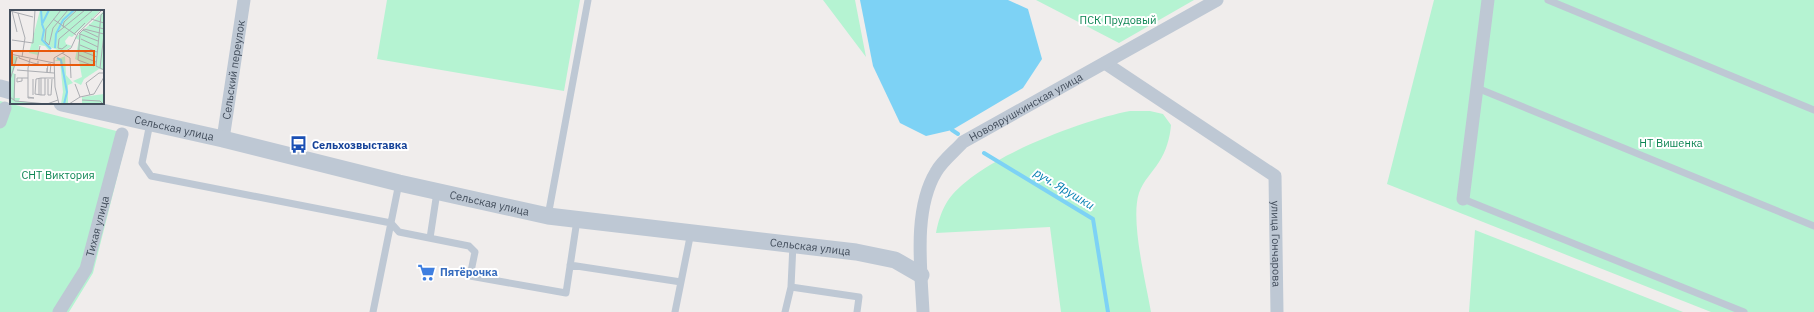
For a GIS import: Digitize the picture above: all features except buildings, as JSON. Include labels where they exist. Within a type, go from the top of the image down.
[{"type":"street","name":"Сельский переулок","points":[[223,139],[244,0]]},
{"type":"street","name":"Новоярушкинская улица","points":[[922,312],[920,238],[924,199],[936,172],[963,142],[1217,0]]},
{"type":"street","points":[[1463,199],[1488,0]]},
{"type":"street","name":"улица Гончарова","points":[[1105,62],[1275,176],[1277,312]]},
{"type":"street","points":[[0,88],[10,91]]},
{"type":"street","name":"Сельская улица","points":[[66,104],[223,139],[437,192],[548,216],[691,231],[856,252],[895,260],[921,275]]},
{"type":"street","points":[[0,122],[5,108]]},
{"type":"street","name":"Тихая улица","points":[[59,312],[86,269],[122,134]]},
{"type":"lane","points":[[548,216],[588,0]]},
{"type":"lane","points":[[1548,0],[1814,110]]},
{"type":"lane","points":[[1477,88],[1814,226]]},
{"type":"lane","points":[[150,123],[142,163],[151,176],[391,223],[399,232],[469,246],[475,252],[470,276],[566,293],[577,220]]},
{"type":"lane","points":[[373,312],[399,183]]},
{"type":"lane","points":[[430,238],[437,192]]},
{"type":"lane","points":[[1463,199],[1744,312]]},
{"type":"lane","points":[[675,312],[691,231]]},
{"type":"lane","points":[[785,312],[791,287],[793,244]]},
{"type":"lane","points":[[570,265],[681,282]]},
{"type":"lane","points":[[791,287],[860,297],[857,312]]},
{"type":"green space","points":[[387,0],[580,0],[564,91],[377,59]]},
{"type":"green space","points":[[823,0],[855,0],[866,57]]},
{"type":"green space","name":"ПСК Прудовый","points":[[1036,0],[1194,0],[1119,43]]},
{"type":"green space","name":"НТ Вишенка","points":[[1434,0],[1814,0],[1814,312],[1711,312],[1387,184]]},
{"type":"green space","name":"СНТ Виктория","points":[[0,101],[128,134],[93,273],[69,312],[0,312]]},
{"type":"green space","points":[[1130,111],[1150,111],[1163,114],[1171,125],[1166,149],[1143,185],[1139,193],[1137,205],[1136,219],[1140,252],[1151,312],[1061,312],[1050,227],[936,233],[940,217],[947,202],[961,186],[980,171],[1004,157],[1058,133],[1085,123]]},
{"type":"green space","points":[[1475,230],[1683,312],[1469,312]]},
{"type":"water","points":[[860,0],[1008,0],[1028,9],[1042,59],[1023,88],[952,130],[926,136],[900,123],[873,66]]},
{"type":"waterway","name":"руч. Ярушки","points":[[952,130],[958,134]]},
{"type":"waterway","name":"руч. Ярушки","points":[[984,153],[1093,219],[1108,312]]},
{"type":"place","name":"Сельхозвыставка","points":[[299,145]]},
{"type":"place","name":"Пятёрочка","points":[[427,272]]}]
